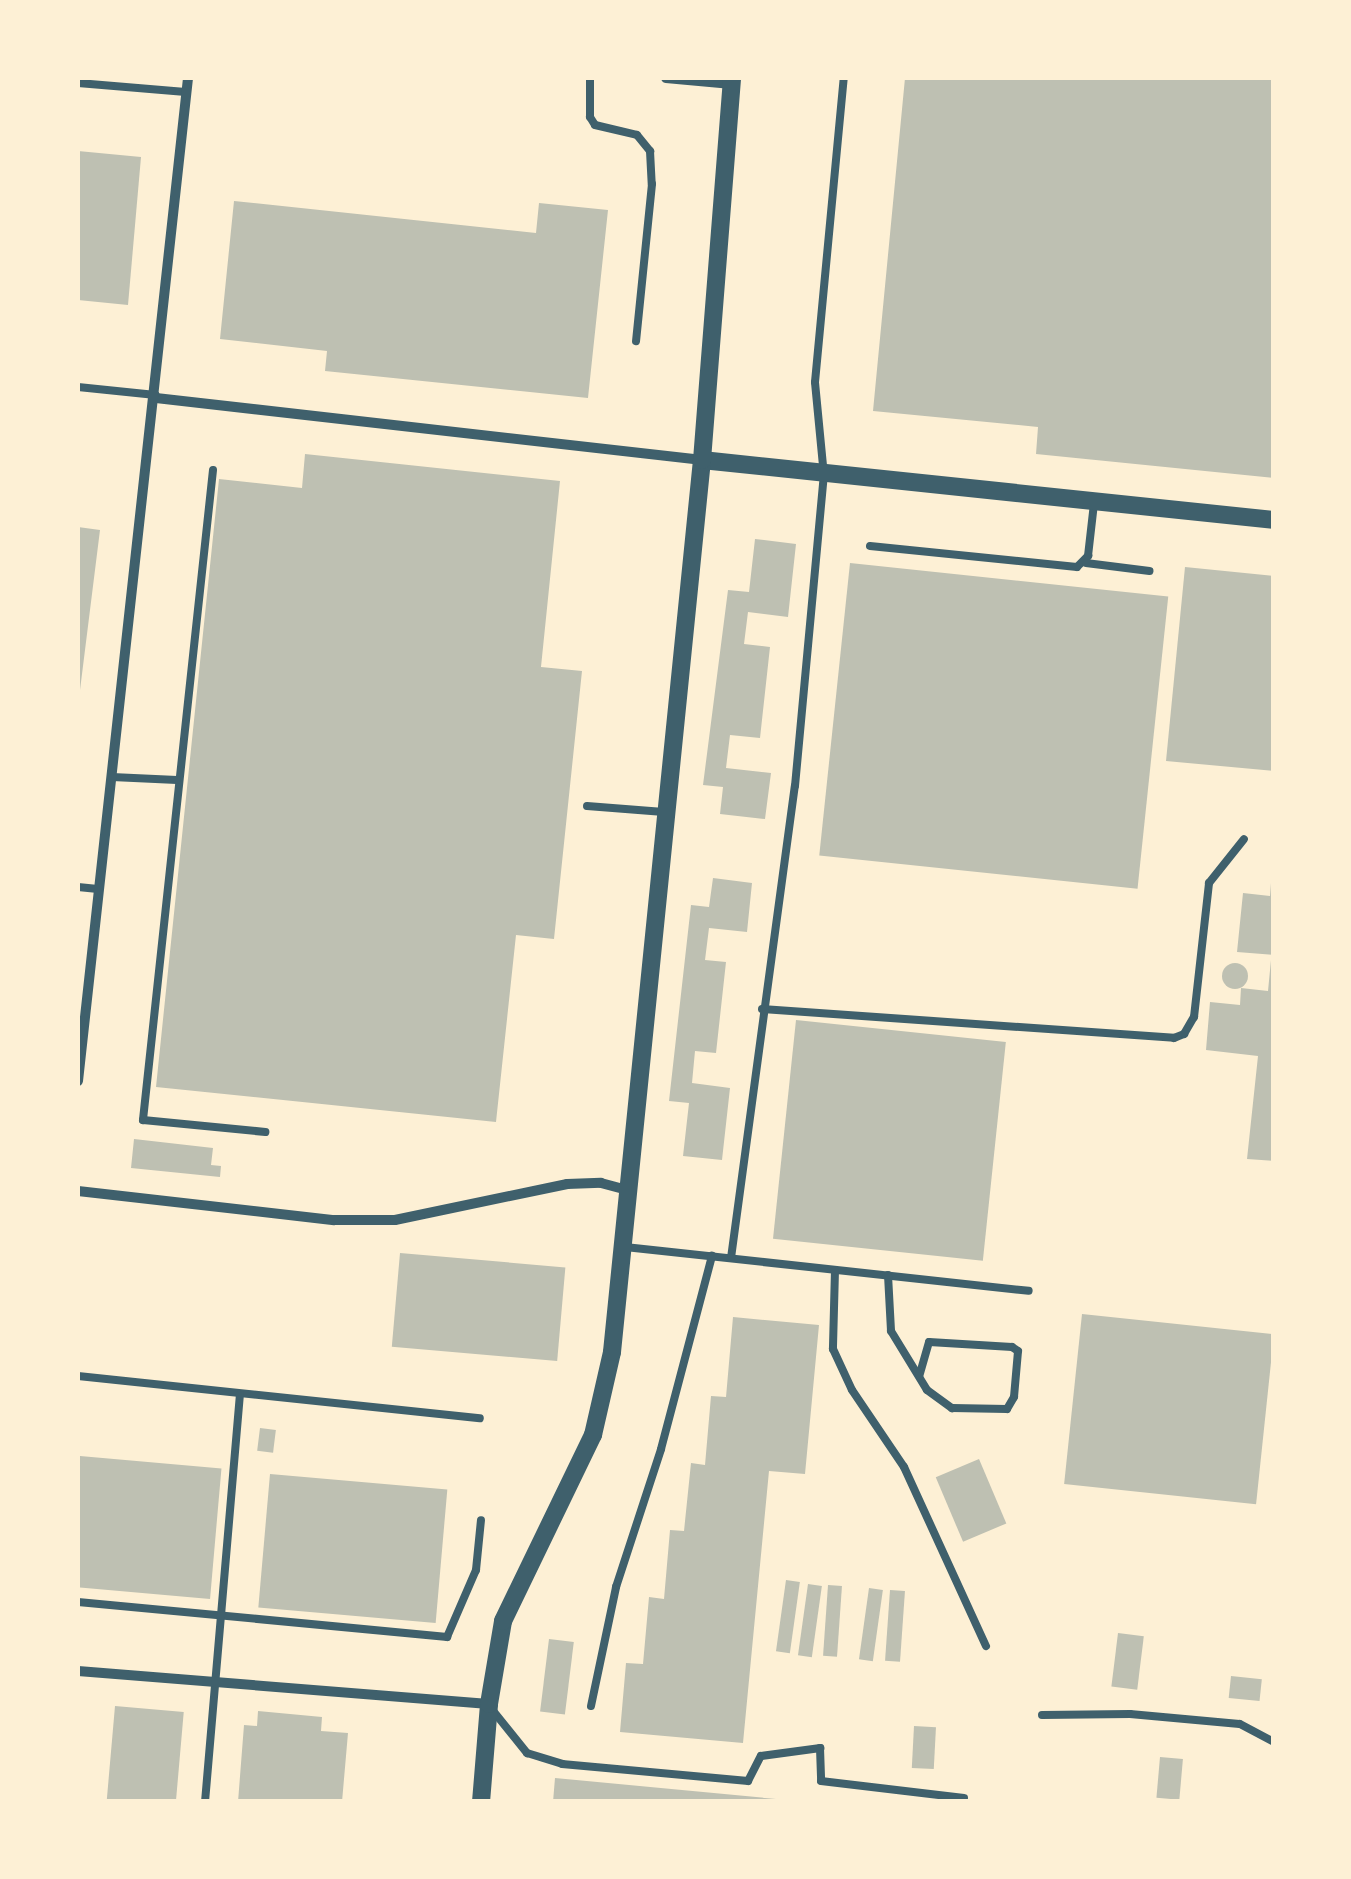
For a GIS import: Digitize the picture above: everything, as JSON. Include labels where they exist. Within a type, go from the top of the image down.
[{"type":"street","points":[[78,1081],[188,78]]},
{"type":"street","points":[[481,1802],[489,1704],[503,1621],[593,1435],[610,1367],[625,1247],[664,812],[702,460],[732,81],[666,78]]},
{"type":"street","points":[[156,397],[824,476],[1274,520]]},
{"type":"street","points":[[78,1191],[350,1220],[396,1220],[567,1184],[601,1182],[630,1191]]},
{"type":"street","points":[[78,1670],[489,1704]]},
{"type":"lane","points":[[590,78],[590,116],[595,125],[637,135],[650,151],[652,184],[636,341]]},
{"type":"lane","points":[[731,1258],[762,1009],[796,786],[824,476],[815,382],[844,78]]},
{"type":"lane","points":[[78,83],[186,92]]},
{"type":"lane","points":[[78,388],[156,397]]},
{"type":"lane","points":[[214,470],[177,780],[143,1120],[265,1132]]},
{"type":"lane","points":[[1086,563],[1094,503]]},
{"type":"lane","points":[[870,546],[1078,568],[1086,563],[1149,571]]},
{"type":"lane","points":[[112,777],[177,780]]},
{"type":"lane","points":[[586,806],[664,812]]},
{"type":"lane","points":[[762,1009],[1156,1039],[1184,1034],[1194,1017],[1210,883],[1244,839]]},
{"type":"lane","points":[[78,887],[98,889]]},
{"type":"lane","points":[[625,1247],[1029,1291]]},
{"type":"lane","points":[[591,1706],[616,1587],[660,1450],[712,1256]]},
{"type":"lane","points":[[834,1270],[833,1350],[852,1390],[904,1467],[986,1646]]},
{"type":"lane","points":[[888,1276],[892,1330],[927,1390],[952,1408],[1006,1410],[1014,1398],[1018,1352],[1012,1347],[929,1342],[919,1376]]},
{"type":"lane","points":[[78,1376],[480,1418]]},
{"type":"lane","points":[[205,1802],[240,1394]]},
{"type":"lane","points":[[78,1602],[447,1638],[476,1570],[481,1520]]},
{"type":"lane","points":[[489,1704],[505,1731],[527,1753],[562,1764],[748,1780],[760,1756],[820,1748],[820,1782],[964,1798]]},
{"type":"lane","points":[[1042,1715],[1130,1714],[1240,1724],[1274,1742]]},
{"type":"building","points":[[905,78],[1274,78],[1274,478],[1036,454],[1038,427],[873,411]]},
{"type":"building","points":[[78,151],[141,157],[128,305],[78,300]]},
{"type":"building","points":[[234,201],[536,233],[539,203],[608,210],[588,398],[325,371],[327,351],[220,339]]},
{"type":"building","points":[[305,454],[560,481],[541,667],[582,671],[554,939],[516,935],[496,1122],[156,1087],[219,479],[302,488]]},
{"type":"building","points":[[78,527],[100,530],[80,690],[78,689]]},
{"type":"building","points":[[755,539],[796,544],[788,617],[748,612],[744,644],[770,647],[760,738],[730,735],[726,768],[771,773],[765,819],[720,814],[723,787],[703,785],[728,590],[749,592]]},
{"type":"building","points":[[850,563],[1168,596],[1138,889],[819,855]]},
{"type":"building","points":[[1185,567],[1274,576],[1274,771],[1166,761]]},
{"type":"building","points":[[713,878],[752,883],[747,932],[709,928],[705,960],[726,962],[716,1053],[695,1051],[692,1083],[730,1088],[722,1160],[683,1156],[689,1103],[669,1101],[691,905],[709,907]]},
{"type":"building","points":[[1271,883],[1274,955],[1237,952],[1243,893],[1270,896]]},
{"type":"building","points":[[1271,960],[1274,1161],[1247,1159],[1258,1056],[1206,1050],[1210,1002],[1240,1005],[1241,988],[1268,991]]},
{"type":"building","points":[[1235,963],[1244,967],[1248,976],[1244,985],[1235,989],[1226,985],[1222,976],[1226,967]]},
{"type":"building","points":[[796,1020],[1006,1042],[983,1261],[773,1239]]},
{"type":"building","points":[[134,1139],[213,1148],[211,1165],[221,1166],[220,1177],[131,1168]]},
{"type":"building","points":[[400,1253],[565,1267],[557,1361],[392,1347]]},
{"type":"building","points":[[1082,1314],[1274,1334],[1256,1504],[1064,1484]]},
{"type":"building","points":[[733,1317],[819,1325],[805,1474],[769,1471],[743,1743],[620,1732],[626,1663],[643,1664],[649,1597],[664,1599],[670,1530],[684,1531],[691,1463],[705,1465],[711,1396],[726,1397]]},
{"type":"building","points":[[260,1428],[276,1430],[273,1453],[257,1451]]},
{"type":"building","points":[[80,1456],[221,1468],[210,1599],[78,1587]]},
{"type":"building","points":[[979,1459],[1006,1523],[963,1542],[936,1477]]},
{"type":"building","points":[[270,1474],[447,1490],[436,1623],[258,1607]]},
{"type":"building","points":[[786,1580],[800,1582],[790,1653],[776,1651]]},
{"type":"building","points":[[808,1584],[822,1586],[812,1657],[798,1655]]},
{"type":"building","points":[[828,1585],[842,1586],[837,1657],[823,1656]]},
{"type":"building","points":[[869,1588],[883,1590],[873,1661],[859,1659]]},
{"type":"building","points":[[890,1590],[905,1591],[900,1662],[885,1661]]},
{"type":"building","points":[[1118,1633],[1144,1636],[1137,1690],[1111,1687]]},
{"type":"building","points":[[549,1639],[574,1642],[565,1715],[540,1711]]},
{"type":"building","points":[[1231,1676],[1262,1679],[1260,1701],[1229,1698]]},
{"type":"building","points":[[115,1706],[184,1712],[176,1802],[107,1802]]},
{"type":"building","points":[[258,1711],[322,1717],[321,1731],[348,1733],[342,1802],[238,1802],[244,1725],[257,1726]]},
{"type":"building","points":[[914,1726],[936,1727],[934,1769],[912,1768]]},
{"type":"building","points":[[1160,1757],[1183,1759],[1179,1800],[1156,1798]]},
{"type":"building","points":[[555,1778],[776,1799],[776,1802],[553,1802]]}]
